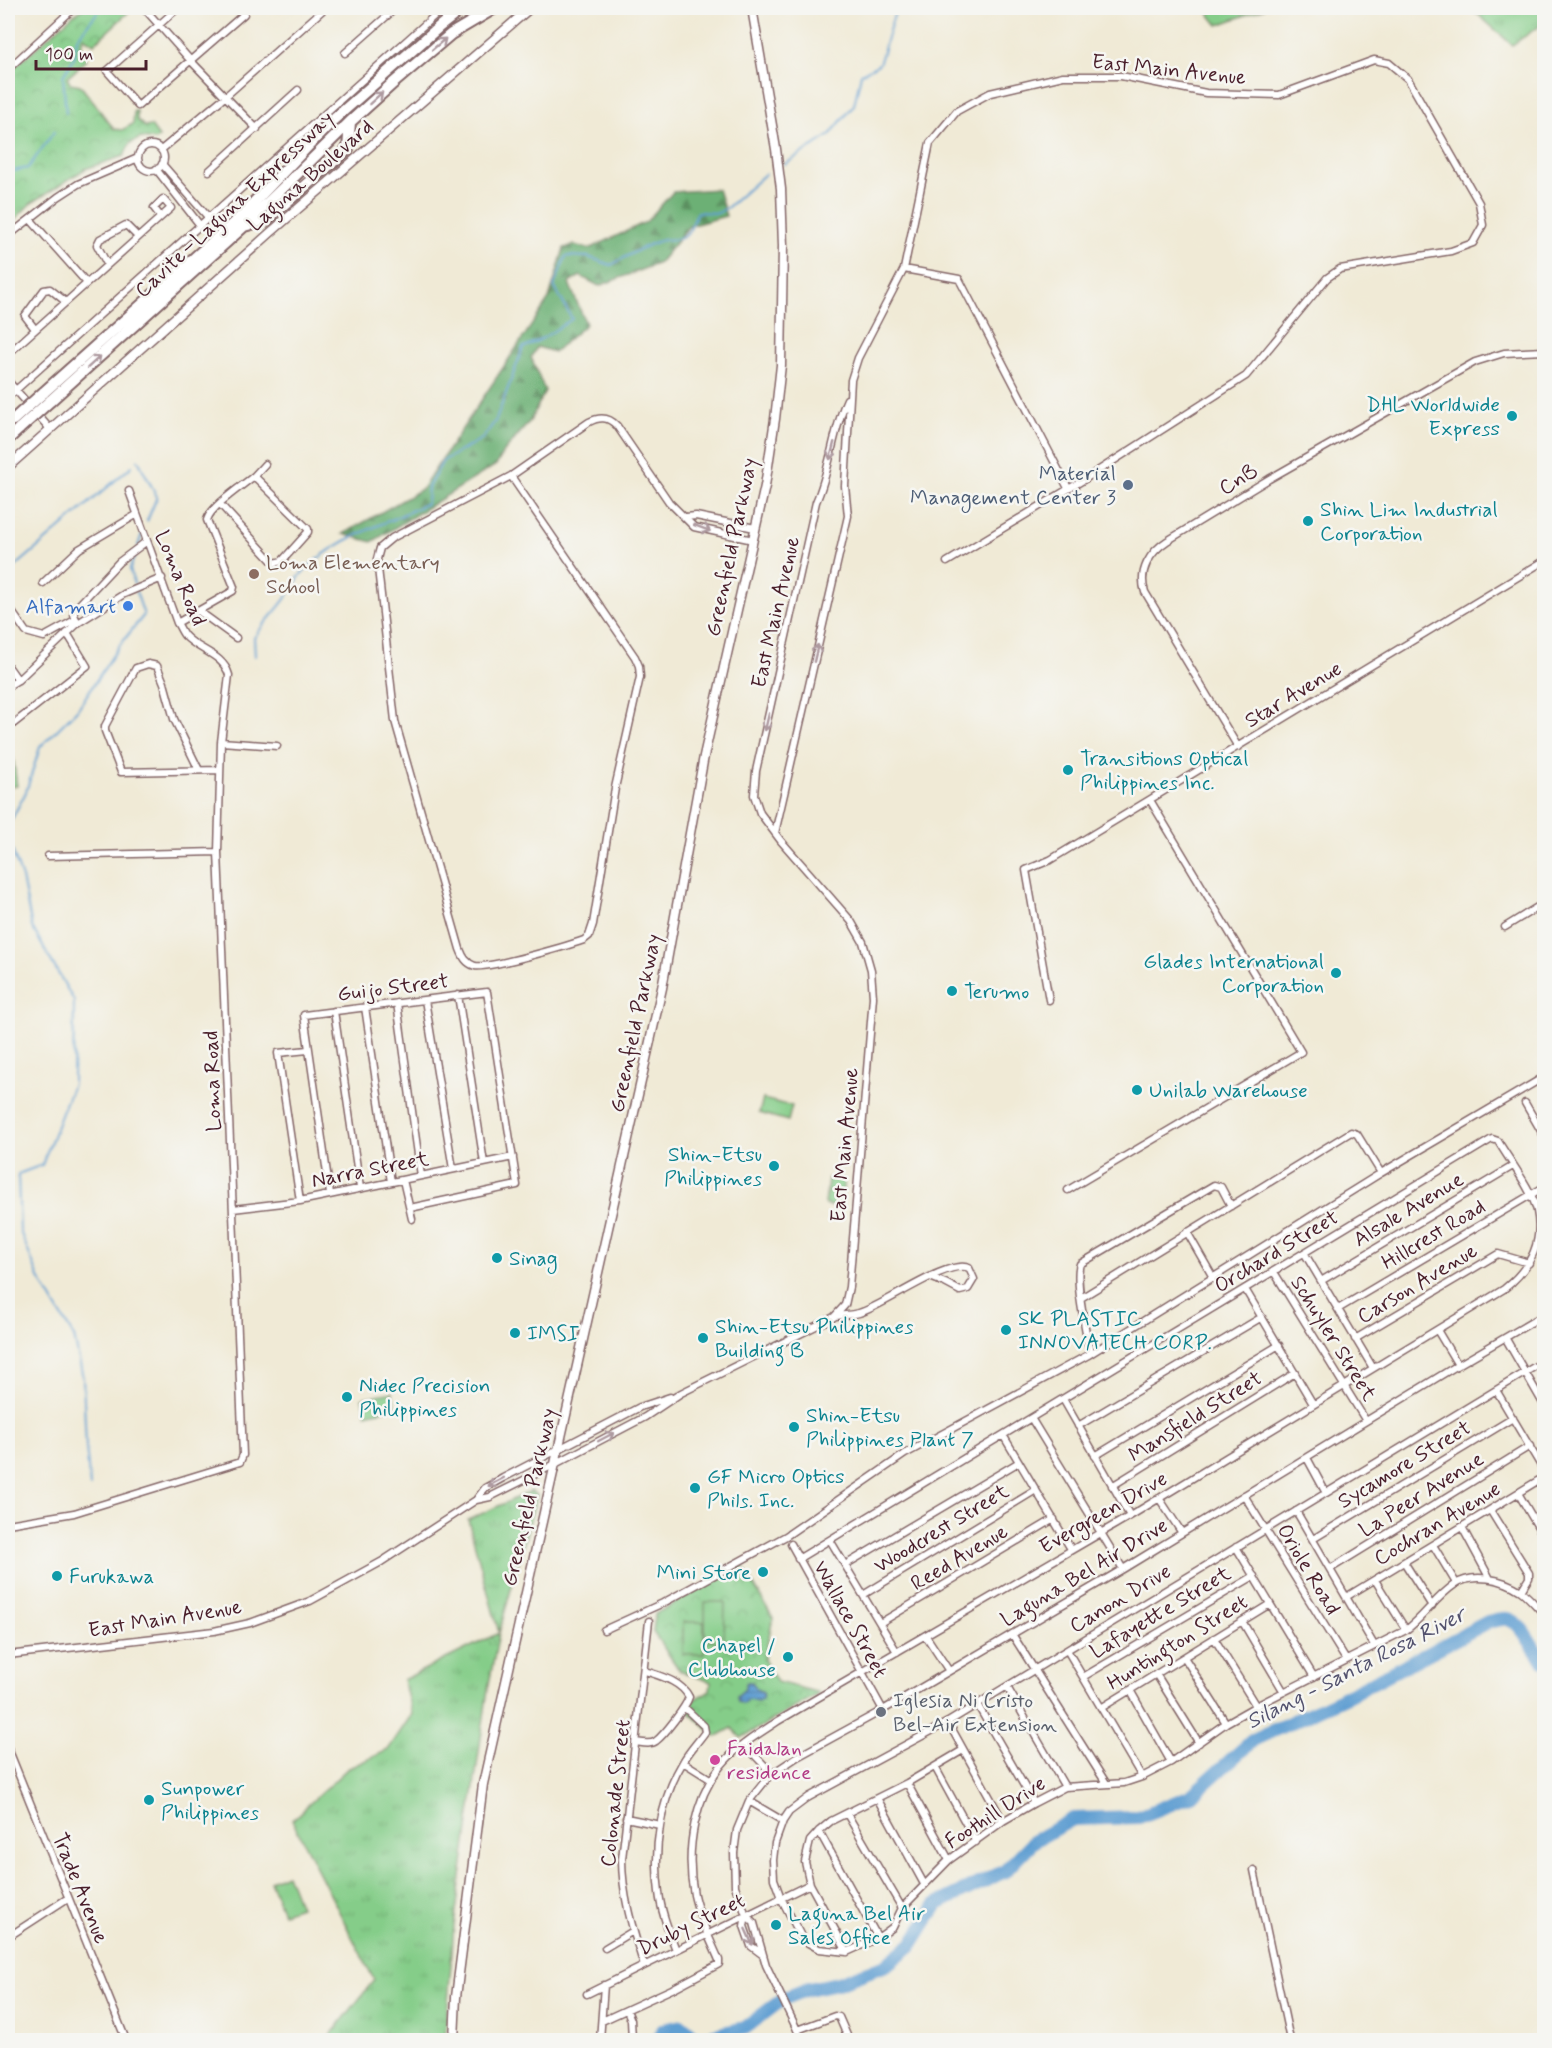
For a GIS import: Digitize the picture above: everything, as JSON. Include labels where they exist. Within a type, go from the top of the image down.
[{"type":"highway","name":"Cavite–Laguna Expressway","points":[[47,397],[238,219],[333,120],[463,8]]},
{"type":"highway","name":"Cavite–Laguna Expressway","points":[[8,439],[14,424],[244,226],[350,122],[451,34],[495,8]]},
{"type":"highway","points":[[244,226],[266,220],[348,149],[350,122]]},
{"type":"main road","name":"Laguna Boulevard","points":[[8,467],[270,233],[530,8]]},
{"type":"main road","name":"Greenfield Parkway","points":[[454,2040],[459,1974],[483,1784],[662,988],[704,756],[766,474],[780,375],[783,246],[781,189],[776,149],[752,8]]},
{"type":"street","points":[[8,69],[74,8]]},
{"type":"street","points":[[144,8],[191,61],[258,129]]},
{"type":"street","points":[[178,8],[107,71],[138,106],[244,14],[238,8]]},
{"type":"street","points":[[161,150],[325,8]]},
{"type":"street","points":[[384,8],[390,14]]},
{"type":"street","points":[[345,53],[396,8]]},
{"type":"street","points":[[8,397],[443,8]]},
{"type":"street","name":"East Main Avenue","points":[[775,833],[848,516],[845,486],[851,380],[858,358],[904,268],[930,143],[957,111],[990,93],[1063,76],[1121,76],[1206,93],[1279,95],[1374,60],[1389,63],[1408,79],[1479,203],[1483,225],[1473,243],[1451,251],[1340,269],[1327,278],[1246,376],[947,562]]},
{"type":"street","points":[[208,171],[258,129],[298,90]]},
{"type":"street","points":[[8,240],[12,233],[78,184],[138,158],[142,149],[147,146],[153,145],[161,150],[164,157],[159,167]]},
{"type":"street","points":[[138,158],[144,168],[159,167],[208,217]]},
{"type":"street","points":[[159,167],[199,224]]},
{"type":"street","points":[[8,351],[161,217]]},
{"type":"street","points":[[30,219],[87,283]]},
{"type":"street","points":[[107,264],[97,245],[100,239],[126,225],[138,237]]},
{"type":"street","points":[[904,268],[959,279],[1068,488]]},
{"type":"street","points":[[35,329],[26,316],[44,290],[50,289],[66,302]]},
{"type":"street","name":"CnB","points":[[1238,747],[1145,592],[1143,573],[1152,553],[1163,543],[1269,479],[1475,362],[1488,356],[1504,353],[1545,351]]},
{"type":"street","points":[[8,381],[50,429]]},
{"type":"street","name":"East Main Avenue","points":[[476,1500],[490,1497],[555,1465],[645,1417],[681,1393],[834,1317],[845,1305],[849,1287],[873,997],[871,970],[863,942],[851,921],[775,833],[760,813],[754,800],[756,771],[816,502],[824,485],[842,411],[849,396]]},
{"type":"street","points":[[511,476],[635,657],[640,677],[616,781],[593,924],[589,936],[584,940],[558,947],[489,965],[476,966],[467,962],[460,949],[397,728],[377,556],[382,546],[397,535],[511,476],[589,422],[597,419],[607,419],[616,426],[672,506],[698,528],[753,540]]},
{"type":"street","points":[[177,623],[231,594],[234,587],[207,520],[208,516],[265,464]]},
{"type":"street","points":[[220,504],[274,563],[282,561],[306,536],[308,529],[254,476]]},
{"type":"street","name":"Loma Road","points":[[8,1524],[74,1513],[240,1462],[243,1455],[218,852],[220,742],[229,675],[227,667],[216,657],[183,635],[129,491]]},
{"type":"street","points":[[43,583],[79,549],[136,514]]},
{"type":"street","points":[[686,517],[696,516],[755,528]]},
{"type":"street","points":[[77,621],[74,610],[119,562],[147,541]]},
{"type":"street","name":"Star Avenue","points":[[1049,1000],[1026,870],[1044,863],[1150,800],[1545,561]]},
{"type":"street","points":[[8,606],[26,632],[44,637],[124,594],[162,578]]},
{"type":"street","points":[[200,612],[236,638]]},
{"type":"street","points":[[8,686],[18,680],[70,631],[77,621]]},
{"type":"street","points":[[8,728],[87,666],[70,631]]},
{"type":"street","points":[[199,770],[174,719],[157,666],[148,664],[136,668],[105,726],[121,772],[220,770]]},
{"type":"street","points":[[8,666],[18,680]]},
{"type":"street","points":[[220,742],[277,746]]},
{"type":"street","points":[[1068,1190],[1300,1052],[1150,800]]},
{"type":"street","points":[[48,856],[218,852]]},
{"type":"street","points":[[1505,927],[1545,903]]},
{"type":"street","name":"Guijo Street","points":[[308,1050],[304,1015],[487,992],[513,1157]]},
{"type":"street","points":[[458,996],[484,1163]]},
{"type":"street","points":[[425,1000],[453,1169]]},
{"type":"street","points":[[397,1003],[422,1176]]},
{"type":"street","points":[[365,1007],[392,1182]]},
{"type":"street","points":[[334,1011],[360,1188]]},
{"type":"street","points":[[300,1201],[278,1053],[308,1050],[330,1194]]},
{"type":"street","points":[[604,1630],[663,1603],[786,1536],[905,1454],[1090,1354],[1214,1279],[1381,1173],[1545,1077]]},
{"type":"street","points":[[1525,1103],[1545,1136]]},
{"type":"street","points":[[1081,1298],[1351,1132],[1357,1134],[1381,1173]]},
{"type":"street","name":"Evergreen Drive","points":[[627,2010],[718,1966],[719,1960],[700,1917],[694,1894],[691,1867],[695,1818],[710,1779],[744,1744],[778,1721],[1160,1498],[1504,1289],[1519,1277],[1529,1263],[1536,1246],[1537,1211],[1531,1195],[1498,1141],[1492,1139]]},
{"type":"street","name":"Orchard Street","points":[[798,1559],[1492,1139]]},
{"type":"street","points":[[410,1208],[517,1185],[513,1157]]},
{"type":"street","name":"Narra Street","points":[[234,1209],[300,1201],[513,1157]]},
{"type":"street","name":"Alsale Avenue","points":[[1321,1281],[1513,1166]]},
{"type":"street","points":[[403,1180],[412,1219]]},
{"type":"street","points":[[1090,1354],[1081,1298],[1078,1269],[1080,1264],[1214,1185],[1221,1187],[1231,1206]]},
{"type":"street","name":"Hillcrest Road","points":[[1338,1309],[1545,1187]]},
{"type":"street","points":[[1187,1232],[1214,1279]]},
{"type":"street","points":[[1305,1254],[1373,1368]]},
{"type":"street","name":"Carson Avenue","points":[[1355,1339],[1498,1254],[1529,1263]]},
{"type":"street","points":[[834,1317],[860,1313],[930,1277],[962,1265],[969,1268],[974,1278],[968,1289],[960,1291],[930,1277]]},
{"type":"street","name":"Schuyler Street","points":[[1274,1272],[1366,1421]]},
{"type":"street","points":[[1245,1289],[1313,1404]]},
{"type":"street","name":"Laguna Bel Air Drive","points":[[802,2040],[766,1965],[754,1923],[746,1915],[735,1886],[734,1853],[737,1830],[749,1801],[771,1775],[797,1757],[883,1710],[1123,1569],[1458,1365],[1545,1315]]},
{"type":"street","points":[[1078,1426],[1262,1317]]},
{"type":"street","points":[[1437,1330],[1458,1365]]},
{"type":"street","points":[[1506,1339],[1545,1405]]},
{"type":"street","points":[[1095,1456],[1279,1345]]},
{"type":"street","name":"Canon Drive","points":[[781,1898],[774,1879],[775,1844],[783,1821],[789,1812],[808,1797],[948,1722],[1545,1361]]},
{"type":"street","name":"Mansfield Street","points":[[1112,1486],[1295,1374]]},
{"type":"street","points":[[1496,1390],[1545,1471]]},
{"type":"street","name":"East Main Avenue","points":[[8,1655],[202,1632],[250,1623],[310,1600],[371,1568],[476,1500],[485,1488],[640,1407],[681,1393]]},
{"type":"street","points":[[1063,1399],[1130,1516]]},
{"type":"street","points":[[1031,1418],[1123,1569]]},
{"type":"street","name":"Sycamore Street","points":[[1313,1539],[1513,1418]]},
{"type":"street","points":[[1003,1435],[1071,1549]]},
{"type":"street","name":"La Peer Avenue","points":[[1330,1569],[1530,1446]]},
{"type":"street","points":[[1307,1458],[1326,1493]]},
{"type":"street","points":[[845,1565],[1019,1462]]},
{"type":"street","name":"Cochran Avenue","points":[[1347,1597],[1545,1477]]},
{"type":"street","name":"Woodcrest Street","points":[[863,1595],[1036,1490]]},
{"type":"street","points":[[1518,1493],[1545,1537]]},
{"type":"street","name":"Oriole Road","points":[[1244,1495],[1346,1660]]},
{"type":"street","points":[[1160,1498],[1182,1533]]},
{"type":"street","points":[[1490,1510],[1528,1573],[1529,1578],[1521,1591]]},
{"type":"street","points":[[1296,1511],[1374,1645]]},
{"type":"street","name":"Reed Avenue","points":[[880,1623],[1054,1519]]},
{"type":"street","points":[[1462,1527],[1489,1577]]},
{"type":"street","points":[[830,1540],[897,1652]]},
{"type":"street","name":"Wallace Street","points":[[791,1544],[883,1710]]},
{"type":"street","points":[[1433,1545],[1456,1583],[1489,1577],[1521,1591],[1545,1614]]},
{"type":"street","points":[[1236,1547],[1314,1677]]},
{"type":"street","points":[[1404,1562],[1432,1606]]},
{"type":"street","name":"Lafayette Street","points":[[1083,1677],[1254,1576]]},
{"type":"street","points":[[1375,1580],[1406,1630]]},
{"type":"street","name":"Foothill Drive","points":[[847,1952],[878,1938],[893,1927],[902,1908],[924,1884],[949,1860],[1003,1821],[1065,1787],[1124,1783],[1142,1778],[1171,1762],[1226,1723],[1256,1706],[1406,1630],[1456,1583]]},
{"type":"street","name":"Huntington Street","points":[[1101,1708],[1270,1604]]},
{"type":"street","name":"Colonade Street","points":[[644,1966],[633,1931],[622,1881],[626,1818],[645,1671],[649,1621]]},
{"type":"street","points":[[1242,1621],[1284,1692]]},
{"type":"street","points":[[1012,1634],[1106,1784]]},
{"type":"street","points":[[926,1636],[949,1671]]},
{"type":"street","points":[[1214,1638],[1256,1706]]},
{"type":"street","points":[[1067,1650],[1142,1778]]},
{"type":"street","points":[[1184,1657],[1226,1723]]},
{"type":"street","points":[[636,1742],[654,1743],[688,1701],[686,1692],[670,1679],[645,1671]]},
{"type":"street","points":[[1156,1674],[1199,1743]]},
{"type":"street","points":[[1006,1687],[1065,1787]]},
{"type":"street","points":[[1130,1690],[1171,1762]]},
{"type":"street","points":[[977,1704],[1034,1803]]},
{"type":"street","points":[[676,1950],[659,1894],[657,1862],[660,1825],[670,1790],[683,1762],[706,1729],[684,1707]]},
{"type":"street","points":[[948,1722],[1003,1821]]},
{"type":"street","points":[[744,1744],[771,1775]]},
{"type":"street","name":"Trade Avenue","points":[[8,1748],[126,2040]]},
{"type":"street","points":[[847,1952],[810,1884],[805,1862],[810,1841],[819,1831],[847,1814],[907,1783],[963,1750]]},
{"type":"street","points":[[683,1762],[710,1779]]},
{"type":"street","points":[[935,1767],[976,1842]]},
{"type":"street","points":[[907,1783],[949,1860]]},
{"type":"street","points":[[877,1798],[924,1884]]},
{"type":"street","points":[[749,1801],[783,1821]]},
{"type":"street","points":[[847,1814],[902,1908]]},
{"type":"street","points":[[626,1818],[660,1825]]},
{"type":"street","points":[[819,1831],[878,1938]]},
{"type":"street","points":[[1254,1870],[1290,2040]]},
{"type":"street","name":"Druby Street","points":[[587,1994],[810,1884]]},
{"type":"street","points":[[8,1937],[68,1898]]},
{"type":"street","points":[[781,1898],[803,1940],[809,1945],[819,1949],[847,1952]]},
{"type":"street","name":"Laguna Bel Air Drive","points":[[746,1915],[744,1926],[751,1946],[763,1954]]},
{"type":"street","points":[[605,1948],[633,1931]]},
{"type":"street","points":[[600,2040],[604,1985]]},
{"type":"street","points":[[602,2021],[627,2010],[631,2020],[632,2040]]},
{"type":"street","points":[[797,2030],[835,2016],[839,2018],[849,2040]]},
{"type":"green space","points":[[85,8],[133,8],[94,44],[83,37],[81,48],[87,60],[67,78],[70,83],[80,85],[114,129],[122,130],[133,124],[134,111],[137,111],[137,120],[145,127],[151,126],[159,137],[155,140],[141,138],[130,143],[124,156],[85,169],[30,204],[8,227],[8,73],[73,15]]},
{"type":"green space","points":[[1204,8],[1265,8],[1218,25]]},
{"type":"green space","points":[[1471,8],[1544,8],[1544,23],[1512,45]]},
{"type":"green space","points":[[718,189],[726,216],[689,226],[659,263],[599,286],[580,276],[569,283],[586,324],[554,352],[537,347],[531,357],[545,391],[530,421],[496,465],[372,542],[343,534],[422,489],[549,299],[564,248],[574,245],[589,249],[646,222],[673,192]]},
{"type":"green space","points":[[13,757],[17,786],[8,787],[8,758]]},
{"type":"green space","points":[[763,1099],[792,1106],[788,1121],[759,1113]]},
{"type":"green space","points":[[828,1178],[844,1180],[841,1207],[825,1205]]},
{"type":"green space","points":[[392,1392],[396,1407],[366,1414],[362,1398]]},
{"type":"green space","points":[[531,1491],[537,1495],[499,1633],[468,1520]]},
{"type":"green space","points":[[742,1565],[773,1618],[764,1659],[768,1667],[766,1674],[773,1675],[777,1682],[817,1692],[817,1695],[741,1738],[732,1728],[716,1737],[687,1710],[693,1701],[710,1690],[711,1682],[680,1671],[653,1632],[655,1614]]},
{"type":"green space","points":[[705,1602],[725,1602],[724,1641],[705,1641]]},
{"type":"green space","points":[[683,1622],[704,1622],[704,1654],[683,1654]]},
{"type":"green space","points":[[499,1633],[488,1689],[454,1926],[445,2040],[327,2040],[374,1980],[292,1820],[347,1769],[388,1750],[412,1714],[403,1680]]},
{"type":"green space","points":[[287,1874],[300,1907],[283,1913],[270,1881]]},
{"type":"water","points":[[747,1682],[752,1682],[755,1688],[763,1693],[762,1700],[749,1699],[743,1704],[738,1702],[737,1696],[745,1689]]},
{"type":"waterway","points":[[66,113],[63,76],[74,58],[77,38],[99,8]]},
{"type":"waterway","points":[[785,164],[829,136],[854,105],[861,74],[879,64],[897,8]]},
{"type":"waterway","points":[[8,172],[28,168],[54,132]]},
{"type":"waterway","points":[[255,656],[254,638],[303,572],[316,560],[346,541],[427,503],[428,487],[443,461],[483,438],[496,420],[523,348],[572,319],[554,286],[566,256],[588,257],[611,265],[656,242],[682,238],[690,230],[698,212],[718,213],[765,174]]},
{"type":"waterway","points":[[138,460],[157,497],[147,521]]},
{"type":"waterway","points":[[8,573],[132,466]]},
{"type":"waterway","points":[[138,546],[142,534]]},
{"type":"waterway","points":[[134,584],[130,569],[135,554]]},
{"type":"waterway","points":[[8,826],[26,792],[40,747],[77,710],[119,646],[144,615],[136,592]]},
{"type":"waterway","points":[[8,839],[22,878],[32,927],[74,1001],[73,1084],[42,1165],[18,1174],[20,1231],[39,1278],[74,1337],[83,1378],[90,1487]]},
{"type":"waterway","name":"Silang - Santa Rosa River","points":[[658,2040],[663,2030],[682,2026],[697,2039],[745,2028],[783,1999],[808,1989],[838,1983],[886,1965],[912,1944],[937,1904],[1005,1871],[1034,1841],[1073,1819],[1139,1817],[1191,1796],[1253,1740],[1341,1699],[1488,1622],[1505,1619],[1513,1621],[1523,1630],[1544,1661]]},
{"type":"place","name":"DHL Worldwide Express","points":[[1512,416]]},
{"type":"place","name":"Material Management Center 3","points":[[1128,485]]},
{"type":"place","name":"Shin Lim Industrial Corporation","points":[[1308,521]]},
{"type":"place","name":"Loma Elementary School","points":[[254,574]]},
{"type":"place","name":"Alfamart","points":[[128,606]]},
{"type":"place","name":"Transitions Optical Philippines Inc.","points":[[1068,770]]},
{"type":"place","name":"Glades International Corporation","points":[[1336,973]]},
{"type":"place","name":"Terumo","points":[[952,991]]},
{"type":"place","name":"Unilab Warehouse","points":[[1137,1090]]},
{"type":"place","name":"Shin-Etsu Philippines","points":[[774,1166]]},
{"type":"place","name":"Sinag","points":[[497,1258]]},
{"type":"place","name":"SK PLASTIC INNOVATECH CORP.","points":[[1006,1330]]},
{"type":"place","name":"IMSI","points":[[515,1333]]},
{"type":"place","name":"Shin-Etsu Philippines Building B","points":[[703,1338]]},
{"type":"place","name":"Nidec Precision Philippines","points":[[347,1397]]},
{"type":"place","name":"Shin-Etsu Philippines Plant 7","points":[[794,1427]]},
{"type":"place","name":"GF Micro Optics Phils. Inc.","points":[[695,1488]]},
{"type":"place","name":"Mini Store","points":[[763,1572]]},
{"type":"place","name":"Furukawa","points":[[57,1576]]},
{"type":"place","name":"Chapel / Clubhouse","points":[[788,1657]]},
{"type":"place","name":"Iglesia Ni Cristo Bel-Air Extension","points":[[881,1712]]},
{"type":"place","name":"Faidalan residence","points":[[715,1760]]},
{"type":"place","name":"Sunpower Philippines","points":[[149,1800]]},
{"type":"place","name":"Laguna Bel Air Sales Office","points":[[776,1925]]}]
